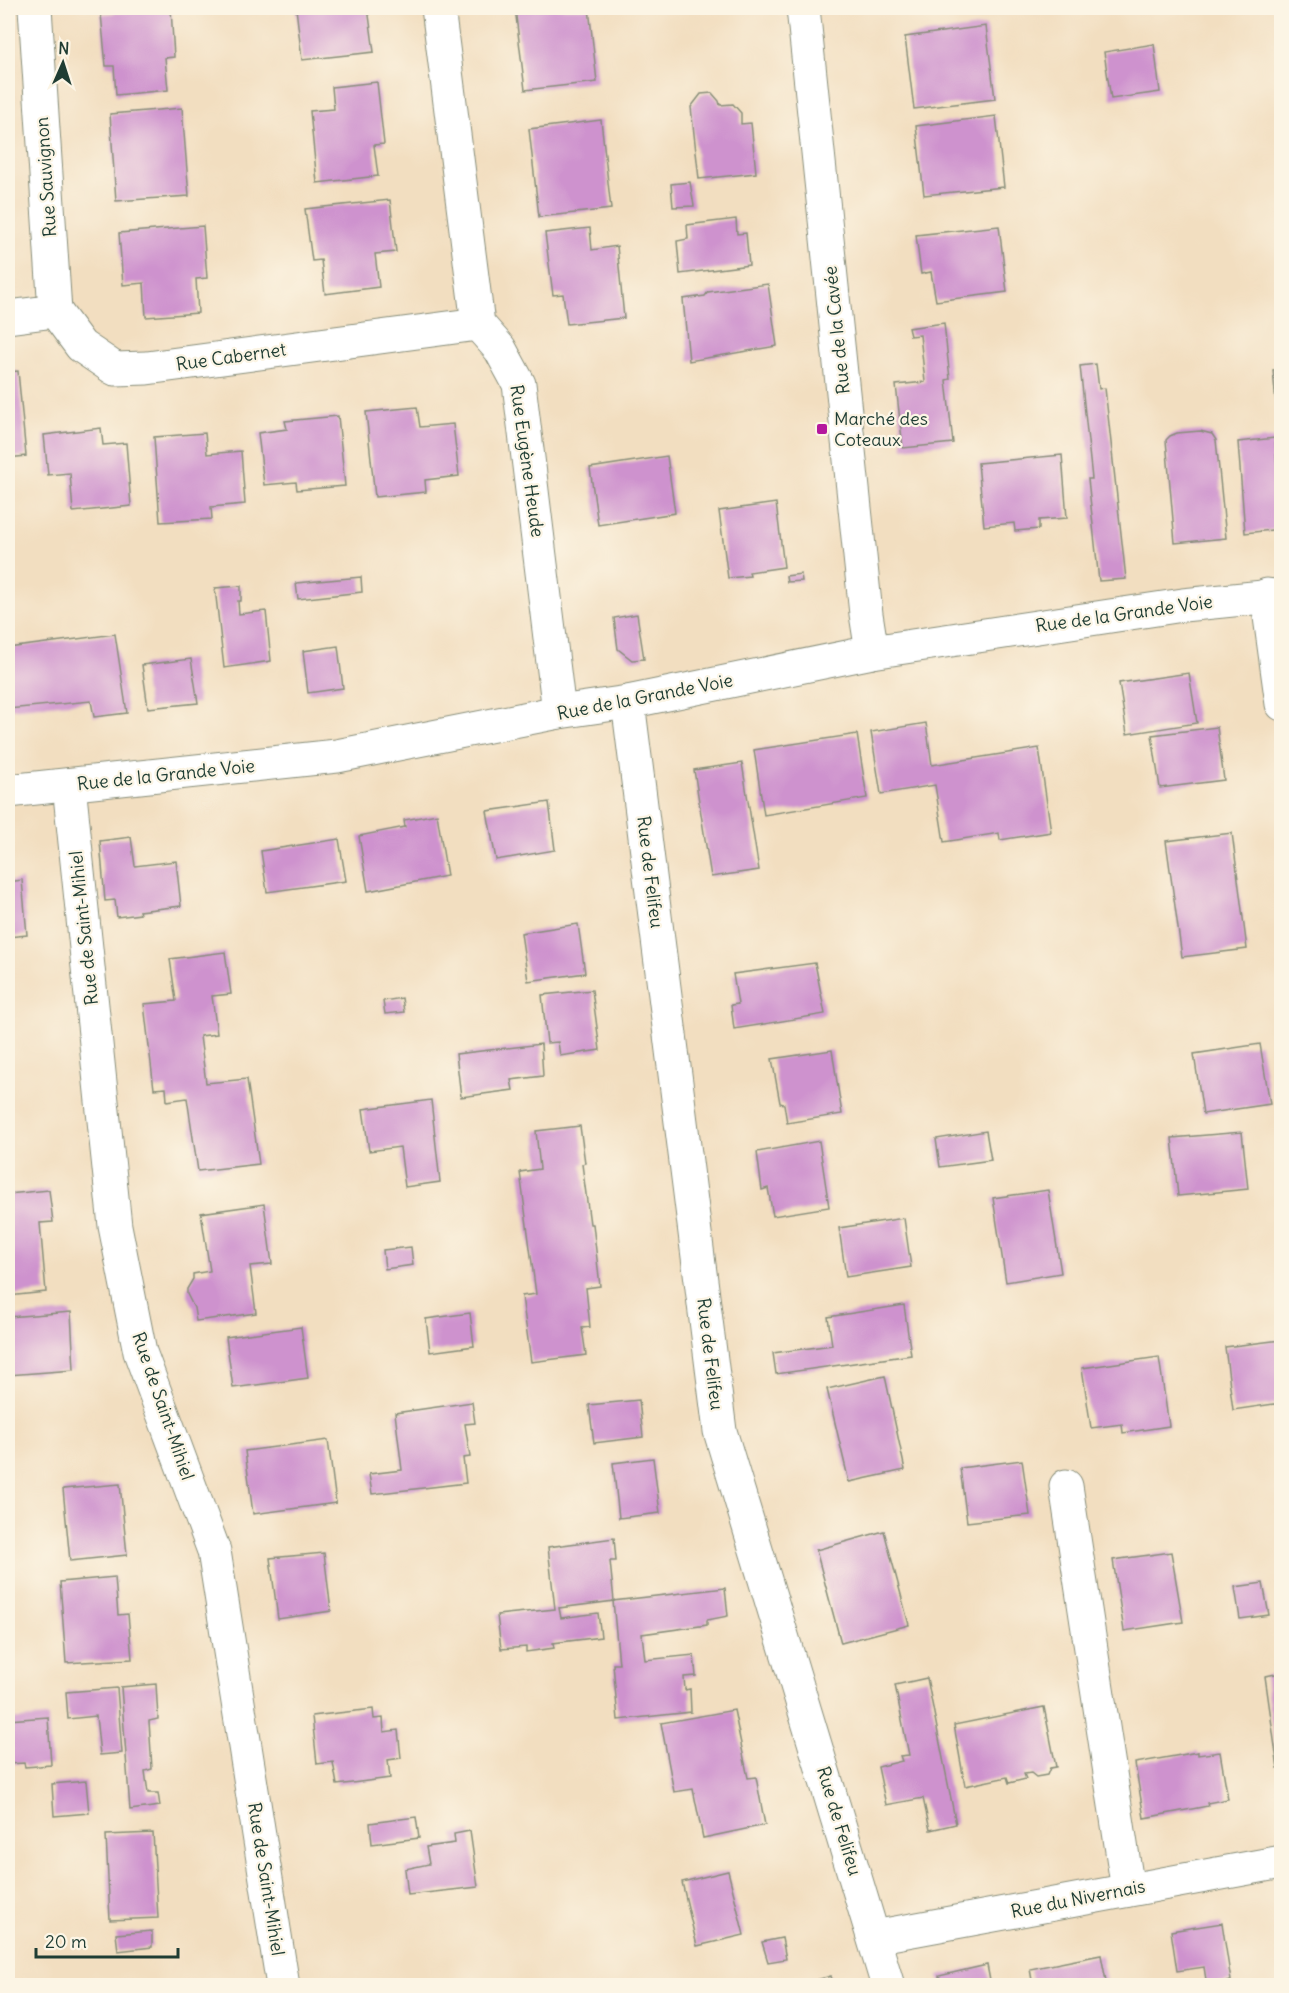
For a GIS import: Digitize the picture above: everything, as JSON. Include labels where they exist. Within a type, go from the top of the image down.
[{"type":"street","name":"Rue Sauvignon","points":[[35,8],[55,311]]},
{"type":"street","points":[[438,8],[478,324]]},
{"type":"street","name":"Rue de la Cavée","points":[[803,8],[866,614],[872,652]]},
{"type":"street","points":[[8,317],[55,311]]},
{"type":"street","name":"Rue Cabernet","points":[[55,311],[81,346],[115,369],[147,369],[478,324]]},
{"type":"street","name":"Rue Eugène Heude","points":[[478,324],[500,349],[519,384],[559,712]]},
{"type":"street","points":[[1274,595],[1281,704]]},
{"type":"street","name":"Rue de la Grande Voie","points":[[8,791],[337,756],[559,712],[628,702],[872,652],[1172,606],[1274,595]]},
{"type":"street","name":"Rue de Felifeu","points":[[628,702],[720,1431],[888,1986]]},
{"type":"street","name":"Rue de Saint-Mihiel","points":[[69,785],[115,1226],[140,1352],[214,1551],[283,1986]]},
{"type":"street","points":[[1066,1486],[1128,1890]]},
{"type":"street","name":"Rue du Nivernais","points":[[874,1937],[1281,1862]]},
{"type":"building","points":[[296,8],[368,8],[374,52],[302,60]]},
{"type":"building","points":[[515,8],[589,8],[597,82],[525,90]]},
{"type":"building","points":[[171,9],[174,57],[165,58],[168,90],[116,95],[114,66],[106,66],[101,14]]},
{"type":"building","points":[[986,26],[995,99],[914,109],[905,37]]},
{"type":"building","points":[[1154,44],[1160,92],[1111,99],[1104,52]]},
{"type":"building","points":[[377,82],[384,144],[374,145],[378,176],[317,183],[310,111],[334,109],[332,87]]},
{"type":"building","points":[[712,93],[720,105],[733,104],[741,113],[741,124],[751,123],[756,173],[699,179],[691,107],[701,94]]},
{"type":"building","points":[[182,108],[189,196],[116,201],[110,114]]},
{"type":"building","points":[[996,116],[1004,187],[924,195],[916,126]]},
{"type":"building","points":[[601,120],[611,209],[539,217],[529,129]]},
{"type":"building","points":[[690,182],[694,206],[673,207],[671,184]]},
{"type":"building","points":[[390,200],[396,252],[375,254],[379,287],[325,294],[321,260],[312,261],[305,209]]},
{"type":"building","points":[[736,219],[737,234],[746,233],[749,265],[680,274],[677,241],[688,239],[687,225]]},
{"type":"building","points":[[203,226],[207,278],[196,279],[198,313],[146,317],[144,283],[123,285],[119,233]]},
{"type":"building","points":[[999,226],[1007,292],[936,301],[931,272],[921,274],[916,235]]},
{"type":"building","points":[[590,228],[592,250],[617,246],[624,318],[567,324],[563,294],[553,295],[545,233]]},
{"type":"building","points":[[768,284],[777,346],[689,361],[683,299],[705,296],[708,292]]},
{"type":"building","points":[[944,323],[950,379],[946,380],[953,443],[903,448],[896,385],[925,382],[920,335],[910,336],[908,328]]},
{"type":"building","points":[[1096,364],[1099,389],[1105,388],[1126,579],[1099,581],[1088,479],[1092,479],[1080,366]]},
{"type":"building","points":[[1281,369],[1281,437],[1279,437],[1273,370]]},
{"type":"building","points":[[18,371],[26,456],[8,458],[8,372]]},
{"type":"building","points":[[417,407],[420,427],[453,424],[459,476],[425,480],[426,492],[375,497],[366,412]]},
{"type":"building","points":[[338,416],[345,486],[297,490],[296,482],[264,485],[258,433],[287,429],[285,421]]},
{"type":"building","points":[[101,428],[103,445],[126,443],[131,506],[73,512],[70,473],[48,475],[44,435]]},
{"type":"building","points":[[1200,431],[1212,434],[1216,440],[1226,538],[1175,543],[1166,440],[1177,433]]},
{"type":"building","points":[[205,433],[207,454],[241,451],[245,504],[211,507],[212,519],[160,522],[154,437]]},
{"type":"building","points":[[1275,438],[1281,529],[1245,533],[1238,442]]},
{"type":"building","points":[[1062,455],[1067,518],[1039,520],[1039,529],[1015,531],[1014,523],[984,526],[978,463]]},
{"type":"building","points":[[667,456],[675,513],[598,525],[590,468]]},
{"type":"building","points":[[776,503],[784,567],[749,572],[750,576],[728,578],[719,511]]},
{"type":"building","points":[[801,574],[802,581],[787,582],[786,576]]},
{"type":"building","points":[[361,577],[362,592],[298,599],[296,583]]},
{"type":"building","points":[[241,586],[241,601],[238,601],[239,614],[266,611],[271,661],[224,668],[215,588]]},
{"type":"building","points":[[637,614],[644,659],[632,660],[618,649],[614,618]]},
{"type":"building","points":[[115,634],[127,713],[94,717],[91,701],[8,709],[8,648]]},
{"type":"building","points":[[338,646],[343,688],[308,693],[303,651]]},
{"type":"building","points":[[191,659],[198,703],[148,708],[142,665]]},
{"type":"building","points":[[1189,673],[1197,723],[1127,734],[1119,683]]},
{"type":"building","points":[[926,723],[932,765],[1039,748],[1051,832],[1000,840],[999,833],[944,842],[935,785],[881,794],[871,732]]},
{"type":"building","points":[[1217,727],[1224,780],[1160,788],[1152,735]]},
{"type":"building","points":[[857,734],[867,798],[764,815],[754,750]]},
{"type":"building","points":[[742,763],[759,870],[711,877],[694,770]]},
{"type":"building","points":[[549,802],[555,850],[496,860],[487,811]]},
{"type":"building","points":[[437,814],[447,876],[368,891],[359,836],[405,827],[404,820]]},
{"type":"building","points":[[1232,833],[1247,949],[1182,957],[1166,841]]},
{"type":"building","points":[[131,837],[135,866],[176,861],[181,906],[139,911],[140,914],[117,917],[115,900],[105,901],[100,841]]},
{"type":"building","points":[[339,839],[346,881],[267,892],[261,851]]},
{"type":"building","points":[[22,880],[27,935],[8,937],[8,882]]},
{"type":"building","points":[[578,924],[585,973],[528,981],[521,933]]},
{"type":"building","points":[[225,952],[231,994],[212,996],[217,1034],[200,1036],[206,1083],[247,1079],[259,1164],[198,1171],[187,1098],[167,1101],[166,1088],[154,1089],[144,1004],[176,1001],[170,959]]},
{"type":"building","points":[[815,963],[825,1014],[734,1029],[731,1005],[738,1004],[733,974]]},
{"type":"building","points":[[592,990],[600,1050],[560,1056],[558,1042],[547,1043],[542,995]]},
{"type":"building","points":[[402,998],[404,1012],[385,1014],[383,1001]]},
{"type":"building","points":[[541,1044],[543,1076],[511,1080],[513,1090],[461,1097],[456,1054]]},
{"type":"building","points":[[1260,1044],[1270,1104],[1203,1114],[1194,1054]]},
{"type":"building","points":[[832,1050],[842,1114],[787,1123],[784,1104],[780,1103],[772,1059]]},
{"type":"building","points":[[431,1100],[440,1182],[405,1187],[400,1147],[369,1151],[363,1109]]},
{"type":"building","points":[[580,1126],[585,1163],[582,1164],[590,1224],[593,1224],[600,1286],[586,1288],[590,1327],[582,1328],[586,1355],[531,1362],[522,1296],[536,1294],[520,1172],[540,1169],[536,1131]]},
{"type":"building","points":[[986,1131],[991,1160],[940,1167],[936,1139]]},
{"type":"building","points":[[1242,1132],[1248,1189],[1178,1196],[1172,1138]]},
{"type":"building","points":[[819,1141],[829,1207],[773,1216],[768,1188],[762,1190],[757,1152]]},
{"type":"building","points":[[49,1190],[53,1222],[40,1223],[46,1292],[8,1296],[8,1194]]},
{"type":"building","points":[[1048,1190],[1061,1273],[1006,1282],[993,1198]]},
{"type":"building","points":[[264,1204],[272,1264],[250,1266],[256,1313],[196,1321],[187,1289],[193,1279],[193,1274],[210,1271],[201,1213]]},
{"type":"building","points":[[904,1218],[911,1267],[846,1277],[839,1228]]},
{"type":"building","points":[[411,1247],[413,1265],[385,1269],[383,1250]]},
{"type":"building","points":[[904,1305],[911,1355],[776,1374],[773,1353],[832,1345],[828,1317]]},
{"type":"building","points":[[71,1312],[74,1370],[8,1375],[8,1317]]},
{"type":"building","points":[[470,1313],[474,1346],[430,1352],[426,1319]]},
{"type":"building","points":[[301,1327],[308,1378],[233,1388],[226,1337]]},
{"type":"building","points":[[1281,1340],[1281,1403],[1233,1410],[1225,1347]]},
{"type":"building","points":[[1159,1357],[1169,1426],[1123,1433],[1122,1424],[1091,1428],[1082,1368]]},
{"type":"building","points":[[885,1376],[905,1470],[849,1482],[827,1389]]},
{"type":"building","points":[[639,1400],[643,1437],[594,1443],[589,1405]]},
{"type":"building","points":[[472,1402],[475,1423],[465,1424],[470,1457],[463,1458],[466,1483],[372,1494],[369,1474],[402,1470],[395,1413]]},
{"type":"building","points":[[328,1440],[336,1503],[253,1514],[245,1451]]},
{"type":"building","points":[[653,1458],[660,1513],[619,1518],[613,1463]]},
{"type":"building","points":[[1022,1460],[1030,1515],[967,1522],[960,1468]]},
{"type":"building","points":[[120,1484],[127,1555],[70,1561],[63,1489]]},
{"type":"building","points":[[884,1531],[909,1625],[841,1643],[816,1550]]},
{"type":"building","points":[[614,1538],[616,1561],[610,1561],[614,1601],[559,1608],[561,1618],[598,1613],[601,1637],[553,1643],[554,1648],[526,1652],[526,1647],[501,1649],[497,1615],[555,1609],[548,1547]]},
{"type":"building","points":[[1171,1552],[1183,1622],[1124,1631],[1113,1560]]},
{"type":"building","points":[[324,1553],[331,1611],[278,1619],[270,1558]]},
{"type":"building","points":[[115,1577],[118,1615],[128,1614],[132,1659],[66,1663],[60,1582]]},
{"type":"building","points":[[1263,1583],[1269,1615],[1240,1619],[1235,1587]]},
{"type":"building","points":[[725,1588],[728,1616],[707,1620],[707,1625],[642,1634],[645,1660],[694,1655],[696,1676],[684,1677],[685,1690],[690,1689],[691,1712],[618,1720],[613,1664],[619,1664],[613,1601]]},
{"type":"building","points":[[1281,1673],[1281,1767],[1278,1768],[1265,1676]]},
{"type":"building","points":[[927,1678],[956,1824],[930,1830],[923,1798],[886,1805],[878,1767],[902,1761],[900,1756],[909,1755],[895,1685]]},
{"type":"building","points":[[156,1684],[158,1719],[149,1721],[152,1769],[145,1771],[148,1793],[158,1793],[160,1806],[130,1810],[121,1687]]},
{"type":"building","points":[[117,1688],[122,1753],[100,1755],[96,1716],[68,1719],[66,1692]]},
{"type":"building","points":[[1044,1707],[1056,1767],[1050,1768],[1047,1775],[1036,1777],[1031,1773],[1024,1774],[1026,1779],[1009,1783],[1007,1777],[965,1786],[954,1725]]},
{"type":"building","points":[[373,1709],[374,1719],[383,1718],[384,1732],[398,1730],[401,1758],[388,1760],[390,1778],[337,1785],[333,1762],[317,1764],[312,1716]]},
{"type":"building","points":[[734,1710],[748,1778],[756,1777],[765,1825],[703,1838],[693,1789],[674,1792],[661,1723]]},
{"type":"building","points":[[48,1717],[51,1765],[25,1767],[24,1763],[8,1764],[8,1720]]},
{"type":"building","points":[[1198,1752],[1198,1755],[1220,1752],[1228,1799],[1207,1803],[1208,1806],[1144,1818],[1135,1763]]},
{"type":"building","points":[[86,1781],[89,1813],[54,1816],[52,1784]]},
{"type":"building","points":[[416,1817],[419,1838],[372,1844],[370,1823]]},
{"type":"building","points":[[470,1831],[478,1887],[408,1895],[405,1869],[429,1864],[426,1847],[455,1843],[454,1834]]},
{"type":"building","points":[[153,1833],[158,1918],[110,1920],[106,1835]]},
{"type":"building","points":[[728,1871],[744,1935],[697,1946],[682,1882]]},
{"type":"building","points":[[1222,1923],[1231,1981],[1207,1986],[1204,1967],[1177,1971],[1171,1931]]},
{"type":"building","points":[[152,1931],[152,1947],[118,1951],[116,1934]]},
{"type":"building","points":[[782,1938],[786,1959],[768,1962],[762,1942]]},
{"type":"building","points":[[1101,1955],[1107,1986],[1033,1986],[1030,1969]]},
{"type":"building","points":[[987,1965],[991,1986],[941,1986],[939,1976]]},
{"type":"building","points":[[831,1976],[834,1986],[798,1986],[798,1985]]},
{"type":"place","name":"Marché des Coteaux","points":[[822,429]]}]
